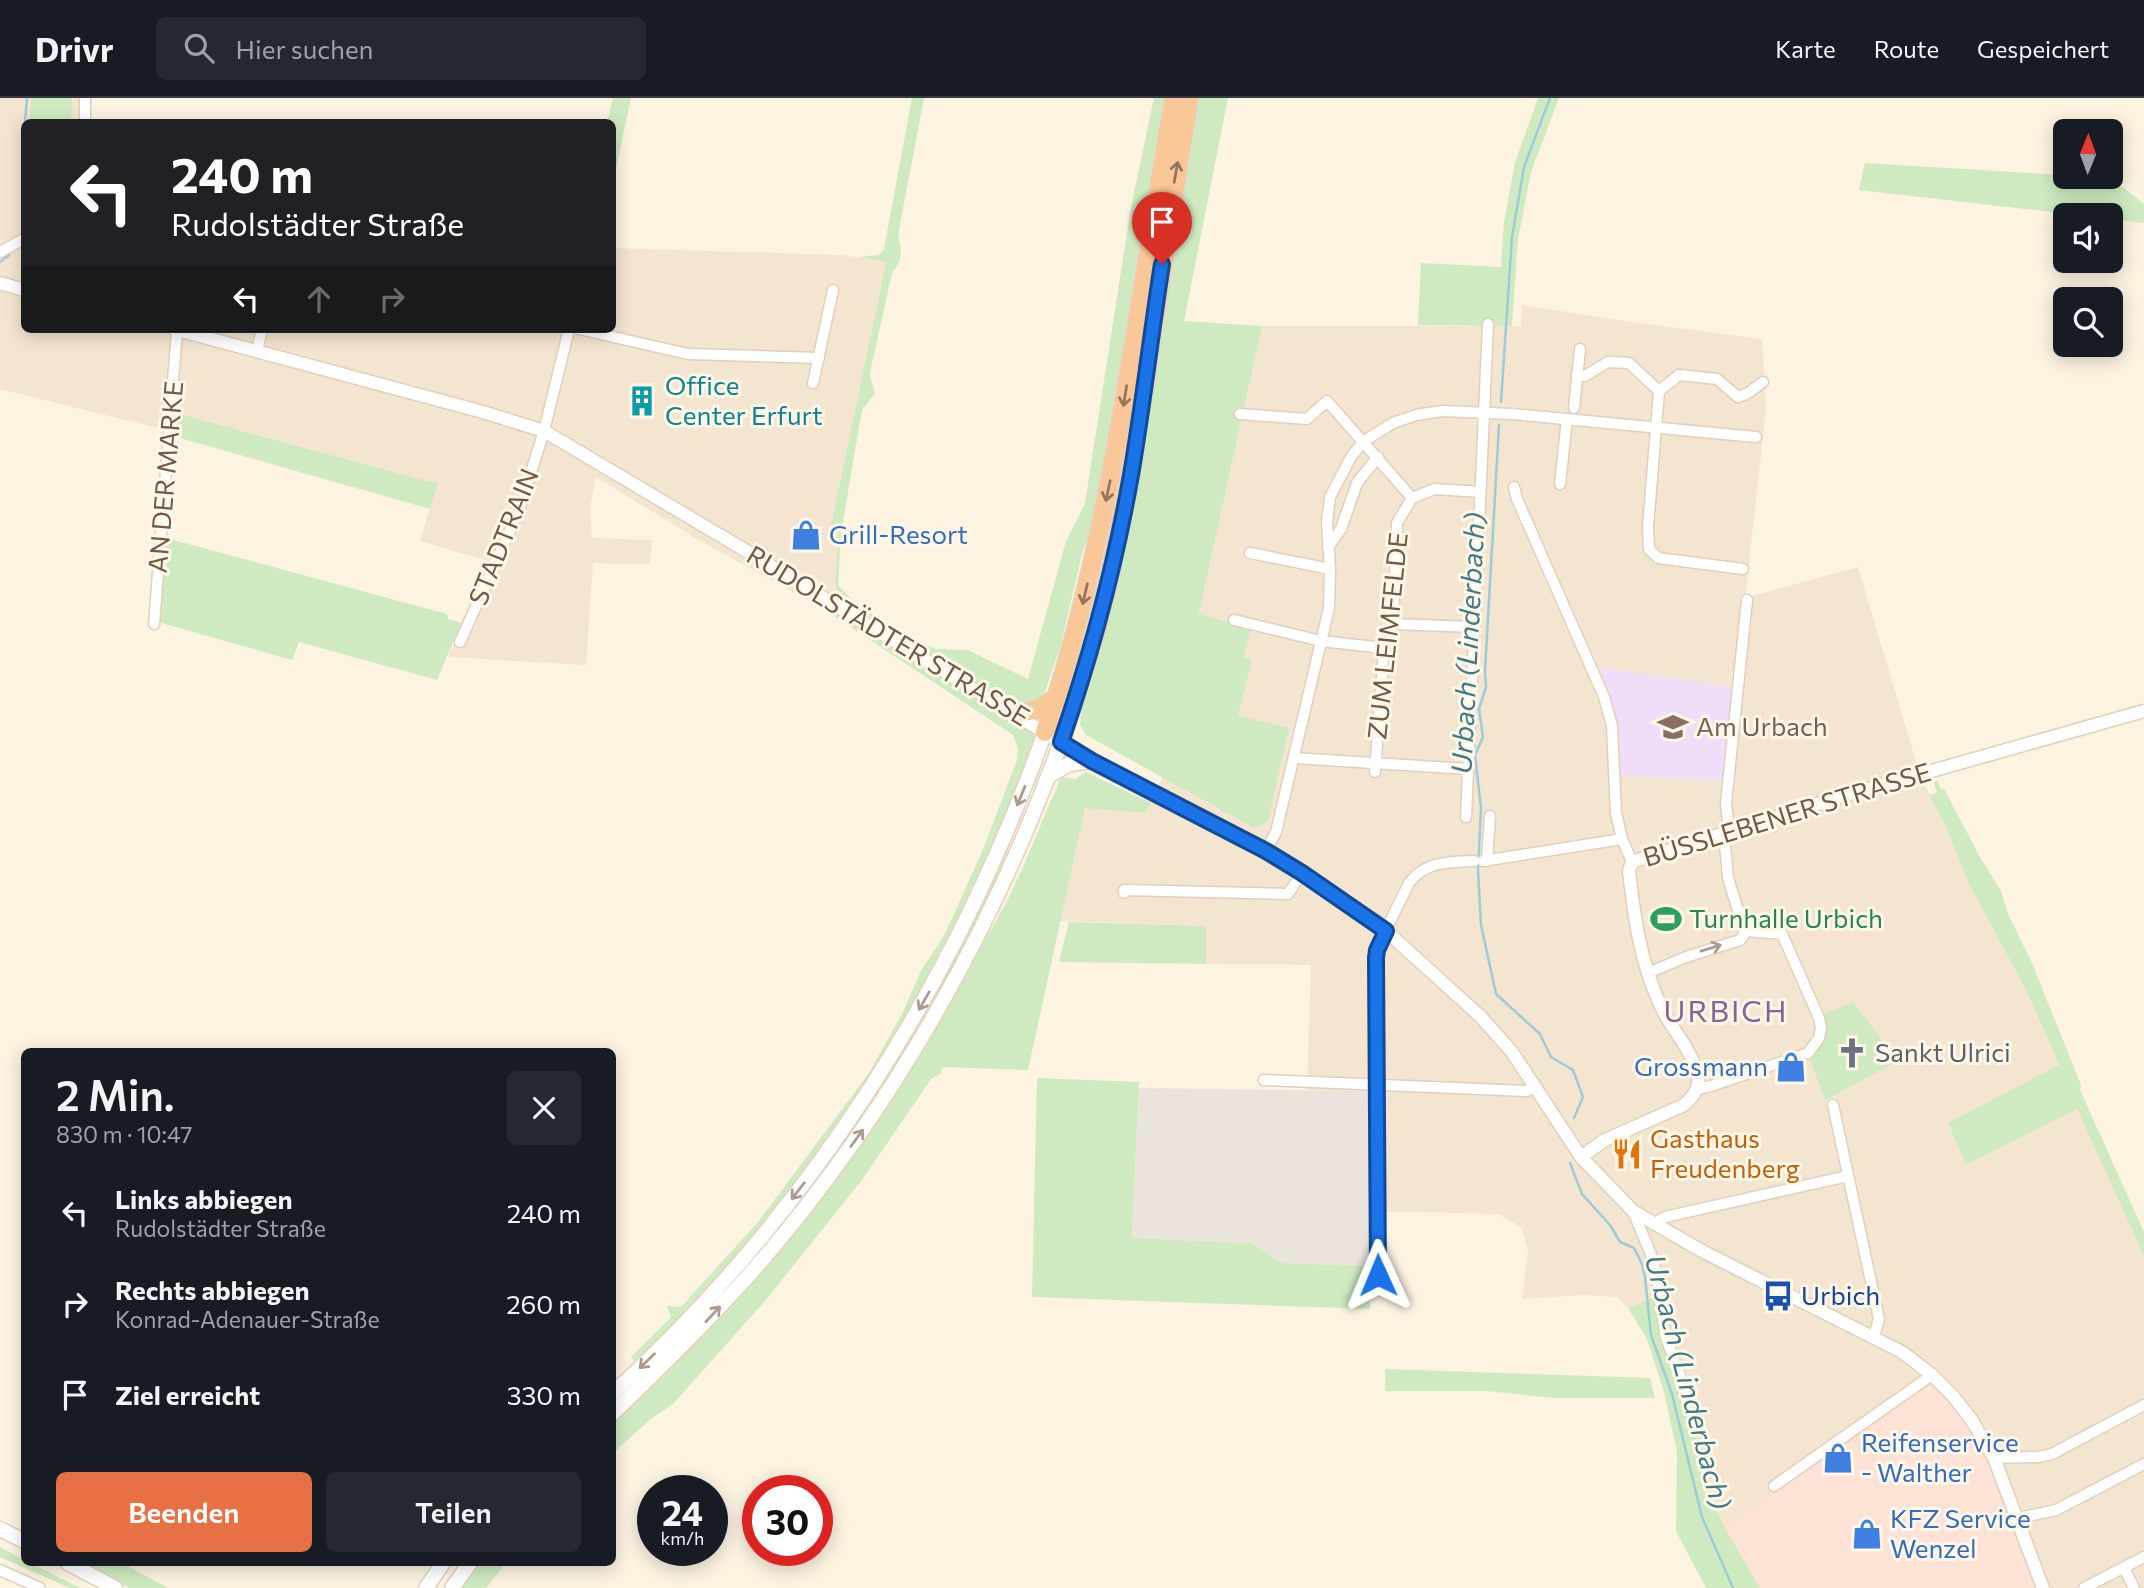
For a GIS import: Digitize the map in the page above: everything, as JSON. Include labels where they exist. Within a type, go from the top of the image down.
[{"type":"highway","points":[[1045,732],[1085,594],[1110,479],[1174,98]]},
{"type":"highway","points":[[1061,742],[1095,635],[1130,477],[1189,98]]},
{"type":"highway","points":[[1016,714],[1038,709],[1056,698]]},
{"type":"main road","points":[[616,1390],[676,1332],[761,1239],[872,1087],[956,942],[1012,820],[1045,732]]},
{"type":"main road","points":[[616,1410],[693,1336],[757,1266],[810,1201],[873,1116],[961,970],[1023,841],[1061,742]]},
{"type":"main road","points":[[1049,776],[1069,764],[1092,761]]},
{"type":"main road","points":[[0,1529],[21,1540]]},
{"type":"main road","points":[[74,1566],[115,1588]]},
{"type":"main road","points":[[426,1588],[441,1566]]},
{"type":"main road","points":[[452,1588],[468,1566]]},
{"type":"street","points":[[85,98],[85,119]]},
{"type":"street","points":[[0,251],[21,240]]},
{"type":"street","points":[[0,283],[21,288]]},
{"type":"street","points":[[813,383],[833,290]]},
{"type":"street","points":[[1466,817],[1488,324]]},
{"type":"street","name":"AN DER MARKE","points":[[154,624],[176,333]]},
{"type":"street","name":"RUDOLSTÄDTER STRASSE","points":[[191,333],[544,431],[1092,761],[1266,851],[1302,873],[1386,931],[1481,1017],[1512,1052],[1581,1157],[1633,1211],[1702,1251],[1874,1336],[1902,1352],[1932,1375],[1971,1419],[1994,1458],[2043,1588]]},
{"type":"street","points":[[257,351],[261,333]]},
{"type":"street","name":"STADTRAIN","points":[[460,642],[519,510],[544,431],[568,333]]},
{"type":"street","points":[[596,333],[688,354],[819,358]]},
{"type":"street","points":[[1574,408],[1580,349]]},
{"type":"street","points":[[1577,375],[1585,376],[1608,362],[1629,363],[1659,391]]},
{"type":"street","points":[[1743,569],[1658,558],[1649,549],[1648,527],[1659,391],[1679,375],[1717,379],[1738,397],[1763,382]]},
{"type":"street","points":[[1240,414],[1307,419],[1327,401],[1412,498]]},
{"type":"street","points":[[1266,851],[1276,832],[1329,608],[1331,569],[1326,522],[1330,497],[1351,457],[1364,442],[1393,423],[1416,415],[1443,411],[1483,412],[1756,437]]},
{"type":"street","points":[[1560,484],[1567,419]]},
{"type":"street","points":[[1328,547],[1341,529],[1357,483],[1378,457]]},
{"type":"street","points":[[1514,487],[1604,697],[1612,726],[1614,796],[1622,839],[1632,862]]},
{"type":"street","name":"ZUM LEIMFELDE","points":[[1376,767],[1384,648],[1393,624],[1397,523],[1412,498],[1435,489],[1480,492]]},
{"type":"street","points":[[1250,553],[1331,569]]},
{"type":"street","points":[[1648,972],[1740,940],[1745,931],[1728,878],[1726,803],[1748,600]]},
{"type":"street","points":[[1234,620],[1321,641],[1384,648]]},
{"type":"street","points":[[1393,624],[1473,627]]},
{"type":"street","name":"BÜSSLEBENER STRASSE","points":[[1697,1089],[1698,1073],[1667,1019],[1640,947],[1629,871],[1632,862],[1843,796],[2144,711]]},
{"type":"street","name":"ZUM LEIMFELDE","points":[[1294,758],[1376,767],[1468,769]]},
{"type":"street","points":[[1481,861],[1490,816]]},
{"type":"street","points":[[1378,1275],[1376,958],[1377,950],[1409,883],[1416,874],[1439,863],[1481,861],[1622,839]]},
{"type":"street","points":[[1124,893],[1124,890],[1288,894],[1302,873]]},
{"type":"street","points":[[1581,1157],[1605,1140],[1684,1105],[1697,1089],[1808,1053],[1815,1045],[1821,1028],[1819,1018],[1782,934],[1745,931]]},
{"type":"street","points":[[1264,1080],[1527,1091],[1536,1086]]},
{"type":"street","points":[[1833,1105],[1879,1319],[1874,1336]]},
{"type":"street","points":[[1653,1224],[1665,1217],[1848,1176]]},
{"type":"street","points":[[1633,1211],[1654,1262],[1666,1338],[1686,1400]]},
{"type":"street","points":[[1774,1486],[1932,1375]]},
{"type":"street","points":[[1994,1458],[2052,1454],[2144,1405]]},
{"type":"street","points":[[2018,1518],[2056,1510],[2144,1464]]},
{"type":"street","points":[[2084,1588],[2144,1558]]},
{"type":"street","points":[[2124,1568],[2134,1588]]},
{"type":"street","points":[[0,1570],[40,1588]]},
{"type":"shaded area","points":[[0,98],[91,98],[91,119],[21,119],[21,333],[616,333],[616,248],[841,255],[886,261],[831,525],[839,533],[835,581],[838,593],[828,612],[697,539],[596,477],[590,507],[592,538],[652,540],[650,564],[593,563],[586,665],[448,657],[489,561],[420,541],[437,484],[176,413],[166,412],[162,429],[0,389]]},
{"type":"shaded area","points":[[1522,305],[1762,339],[1766,409],[1745,598],[1858,567],[1921,778],[1944,822],[1968,882],[2026,990],[2059,1066],[1948,1123],[1967,1165],[2077,1108],[2144,1256],[2144,1588],[2035,1588],[2002,1495],[1773,1495],[1725,1528],[1708,1494],[1699,1412],[1683,1406],[1660,1336],[1657,1297],[1628,1308],[1617,1297],[1585,1295],[1522,1299],[1528,1251],[1522,1228],[1499,1214],[1371,1211],[1371,1091],[1307,1090],[1311,965],[1206,964],[1206,926],[1060,921],[1085,807],[1145,813],[1163,777],[1254,828],[1238,716],[1252,660],[1244,658],[1199,615],[1262,326],[1521,326]]},
{"type":"shaded area","name":"Am Urbach","points":[[1597,667],[1734,687],[1725,776],[1721,781],[1621,775],[1621,748],[1606,687]]},
{"type":"shaded area","points":[[1139,1088],[1371,1091],[1370,1266],[1281,1263],[1251,1243],[1132,1238]]},
{"type":"shaded area","points":[[1931,1382],[1958,1412],[1982,1448],[2035,1588],[1760,1588],[1725,1528]]},
{"type":"green space","points":[[31,98],[72,98],[71,119],[30,119]]},
{"type":"green space","points":[[613,98],[631,98],[616,169],[616,119],[608,119]]},
{"type":"green space","points":[[912,98],[924,98],[898,235],[901,255],[892,273],[871,368],[875,393],[862,410],[841,533],[838,585],[855,603],[921,642],[936,649],[968,650],[1028,679],[1066,541],[1085,503],[1131,207],[1154,98],[1166,98],[1108,449],[1092,528],[1083,550],[1061,644],[1045,692],[1028,760],[999,835],[967,906],[893,1042],[808,1169],[749,1242],[687,1311],[635,1362],[631,1357],[671,1317],[667,1306],[681,1307],[758,1222],[869,1073],[903,1012],[921,971],[945,934],[984,847],[1017,760],[1018,748],[1013,735],[828,612],[838,593],[835,581],[839,533],[831,525],[886,262],[859,257],[879,255],[884,249]]},
{"type":"green space","points":[[1194,98],[1228,98],[1184,321],[1262,326],[1199,614],[1251,629],[1244,657],[1252,660],[1238,716],[1289,728],[1268,821],[1254,828],[1086,735],[1080,725],[1081,714],[1077,712]]},
{"type":"green space","points":[[1538,98],[1559,98],[1531,172],[1518,239],[1512,326],[1418,325],[1421,263],[1501,267],[1504,222],[1515,163]]},
{"type":"green space","points":[[1865,163],[2053,174],[2053,189],[2124,188],[2144,204],[2144,223],[2123,220],[2123,203],[2053,203],[2053,212],[1859,190]]},
{"type":"green space","points":[[176,413],[438,484],[430,509],[173,436]]},
{"type":"green space","points":[[166,538],[447,614],[448,619],[461,623],[437,680],[299,642],[292,660],[158,622]]},
{"type":"green space","points":[[1039,762],[1043,764],[976,927],[920,1030],[917,1028],[982,897]]},
{"type":"green space","points":[[1086,772],[1151,803],[1145,813],[1085,808],[1028,1070],[943,1067],[940,1074],[931,1079],[862,1180],[765,1301],[673,1404],[652,1418],[616,1450],[616,1419],[654,1383],[897,1090],[1006,903],[1061,777],[1075,779]]},
{"type":"green space","points":[[1937,780],[2001,891],[2008,914],[2032,963],[2081,1085],[2080,1090],[2144,1232],[2144,1256],[2077,1109],[1966,1165],[1948,1123],[2059,1065],[2026,990],[1968,882],[1944,822],[1929,795],[1937,793],[1934,783]]},
{"type":"green space","points":[[1069,922],[1206,926],[1206,964],[1059,962]]},
{"type":"green space","points":[[1853,1002],[1898,1061],[1825,1100],[1809,1057],[1823,1038],[1823,1014]]},
{"type":"green space","points":[[1037,1078],[1139,1082],[1132,1238],[1251,1243],[1281,1263],[1370,1266],[1370,1309],[1032,1297]]},
{"type":"green space","points":[[1657,1296],[1660,1336],[1683,1406],[1699,1411],[1708,1494],[1760,1588],[1706,1588],[1676,1531],[1677,1452],[1664,1392],[1647,1339],[1628,1308]]},
{"type":"green space","points":[[1385,1369],[1650,1378],[1655,1398],[1554,1398],[1486,1391],[1385,1391]]},
{"type":"green space","points":[[0,1547],[21,1558],[21,1566],[36,1566],[80,1588],[70,1588],[0,1557]]},
{"type":"green space","points":[[88,1566],[128,1566],[168,1588],[129,1588]]},
{"type":"green space","points":[[476,1566],[504,1566],[486,1588],[460,1588]]},
{"type":"waterway","points":[[25,119],[27,98]]},
{"type":"waterway","name":"Urbach (Linderbach)","points":[[1501,402],[1512,237],[1524,167],[1550,98]]},
{"type":"waterway","points":[[0,262],[9,255]]},
{"type":"waterway","name":"Urbach (Linderbach)","points":[[1499,425],[1486,687],[1479,709],[1483,737],[1475,755],[1481,808],[1478,870],[1481,925],[1496,994],[1540,1034],[1551,1057],[1573,1070],[1583,1097],[1574,1118]]},
{"type":"waterway","name":"Urbach (Linderbach)","points":[[1570,1163],[1582,1194],[1610,1225],[1620,1242],[1634,1248],[1642,1264],[1651,1335],[1672,1394],[1702,1517],[1733,1588]]},
{"type":"place","name":"Office Center Erfurt","points":[[642,401]]},
{"type":"place","name":"Grill-Resort","points":[[806,535]]},
{"type":"place","name":"Am Urbach","points":[[1673,727]]},
{"type":"place","name":"Turnhalle Urbich","points":[[1666,919]]},
{"type":"place","name":"Sankt Ulrici","points":[[1852,1053]]},
{"type":"place","name":"Grossmann","points":[[1791,1067]]},
{"type":"place","name":"Gasthaus Freudenberg","points":[[1627,1154]]},
{"type":"place","name":"Urbich","points":[[1778,1296]]},
{"type":"place","name":"Reifenservice - Walther","points":[[1838,1458]]},
{"type":"place","name":"KFZ Service Wenzel","points":[[1867,1534]]},
{"type":"district","name":"URBICH","points":[[1726,1012]]},
{"type":"route","points":[[1162,264],[1139,425],[1110,575],[1095,635],[1061,742],[1092,761],[1266,851],[1386,931],[1376,958],[1378,1275]]}]
